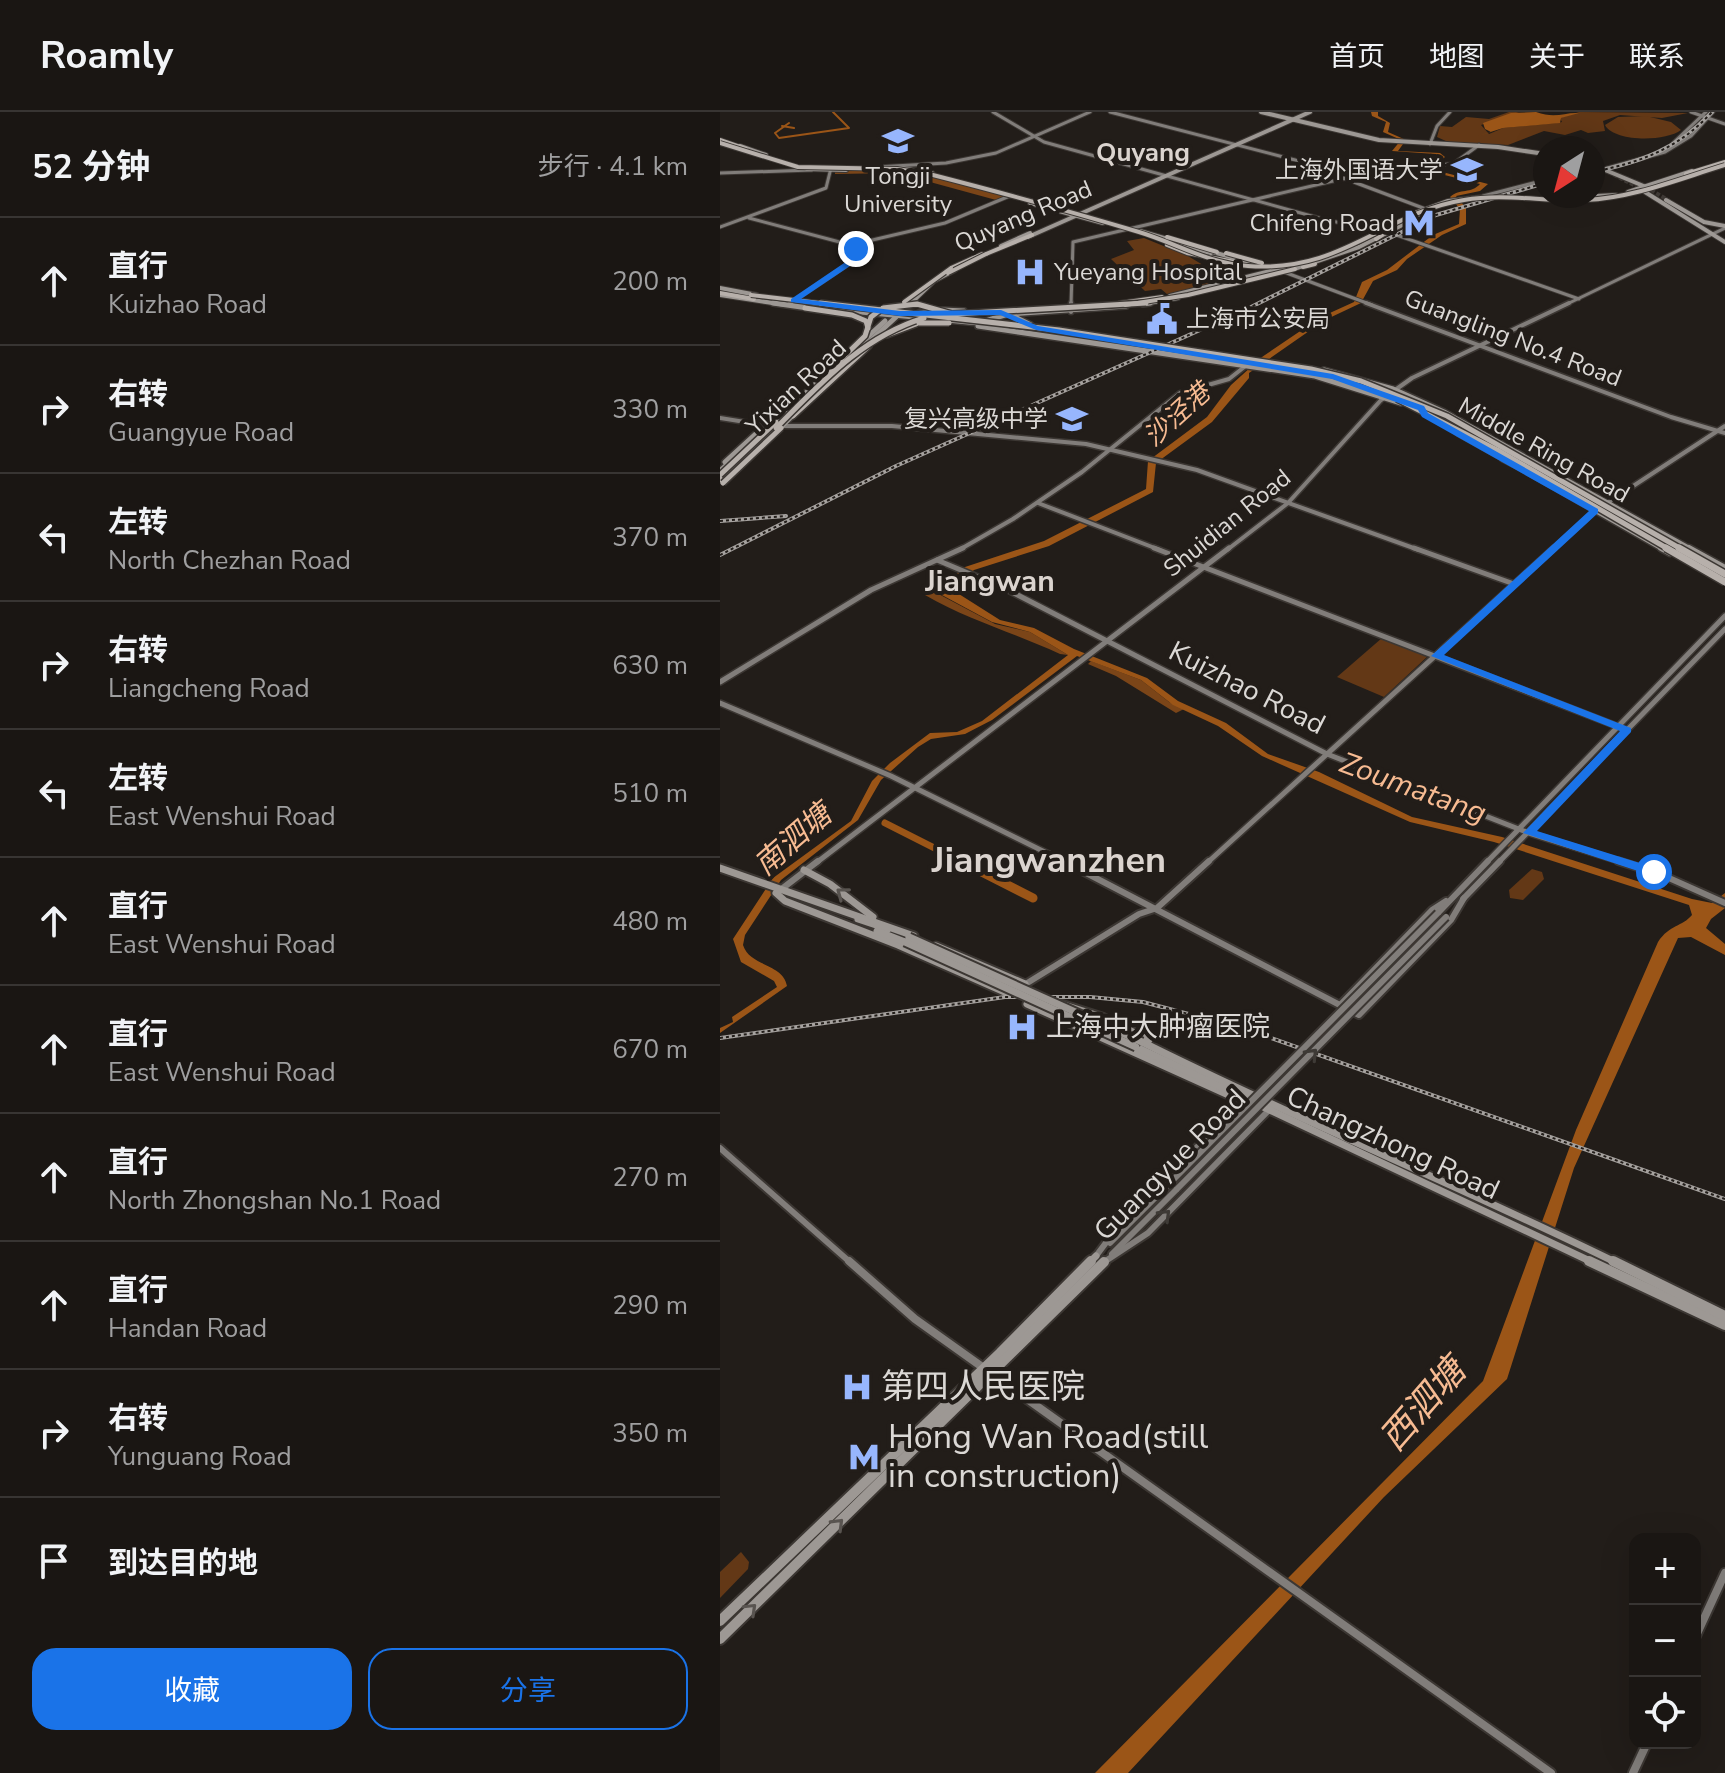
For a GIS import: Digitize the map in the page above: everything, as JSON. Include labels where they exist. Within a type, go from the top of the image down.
[{"type":"highway","points":[[720,142],[810,167],[900,168],[939,175],[1244,262]]},
{"type":"highway","points":[[720,142],[798,167],[890,169],[929,174],[1157,238],[1205,259],[1250,266],[1314,261],[1390,231]]},
{"type":"highway","points":[[1111,223],[1231,263],[1283,265],[1325,256],[1424,210],[1453,201],[1477,197],[1588,199],[1631,193],[1725,164]]},
{"type":"highway","points":[[1687,176],[1725,164]]},
{"type":"highway","points":[[1671,183],[1725,164]]},
{"type":"highway","points":[[1303,267],[1342,256],[1425,212],[1457,201],[1602,199],[1634,194],[1725,164]]},
{"type":"highway","points":[[826,375],[870,337],[905,322],[943,314],[1138,303],[1204,290],[1355,244],[1424,210]]},
{"type":"highway","points":[[1076,214],[1187,253],[1244,262]]},
{"type":"highway","points":[[720,478],[867,342],[888,328],[936,316],[1110,307],[1188,295],[1323,261],[1381,233]]},
{"type":"highway","points":[[720,478],[872,344],[915,325],[919,318],[916,303],[950,271],[1032,235]]},
{"type":"highway","points":[[1169,237],[1267,263],[1325,256]]},
{"type":"highway","points":[[720,478],[755,438],[764,434],[870,333],[871,317],[880,309],[912,299],[951,268],[993,249]]},
{"type":"highway","name":"Middle Ring Road","points":[[720,292],[1046,333],[1324,376],[1392,397],[1440,420],[1725,576]]},
{"type":"highway","points":[[750,298],[912,311],[1023,310],[1169,299]]},
{"type":"highway","points":[[750,298],[852,315],[866,321],[870,333]]},
{"type":"highway","name":"Middle Ring Road","points":[[750,298],[1059,330],[1311,369],[1372,384],[1447,416],[1725,576]]},
{"type":"highway","points":[[1003,312],[1124,308],[1169,299]]},
{"type":"highway","points":[[880,309],[918,304],[960,316],[1059,330]]},
{"type":"highway","points":[[839,306],[905,308],[919,318]]},
{"type":"highway","points":[[888,328],[931,322],[1046,333]]},
{"type":"highway","points":[[800,410],[815,391]]},
{"type":"highway","points":[[776,427],[793,416]]},
{"type":"highway","points":[[1440,420],[1456,433],[1525,470]]},
{"type":"main road","points":[[1261,112],[1393,141],[1510,146],[1533,150]]},
{"type":"main road","points":[[1267,112],[1293,119]]},
{"type":"main road","name":"Quyang Road","points":[[896,314],[934,275],[1309,112]]},
{"type":"main road","points":[[720,142],[791,164],[830,169],[910,171],[1169,237]]},
{"type":"main road","points":[[720,142],[801,169],[877,167],[918,170],[1010,196]]},
{"type":"main road","points":[[1480,146],[1533,151]]},
{"type":"main road","points":[[1500,146],[1533,150]]},
{"type":"main road","points":[[720,292],[851,312],[896,314],[1128,308],[1277,273],[1325,256],[1381,233],[1424,210],[1450,202],[1486,197],[1585,201],[1671,183],[1725,164]]},
{"type":"main road","points":[[1605,172],[1646,189],[1704,222],[1725,227]]},
{"type":"main road","points":[[1390,231],[1457,199],[1496,196],[1588,198],[1646,189],[1687,176]]},
{"type":"main road","points":[[1646,189],[1673,208]]},
{"type":"main road","points":[[1656,197],[1725,240]]},
{"type":"main road","points":[[1666,200],[1713,233]]},
{"type":"main road","points":[[1688,213],[1713,233]]},
{"type":"main road","name":"Quyang Road","points":[[896,314],[939,277],[1076,214]]},
{"type":"main road","points":[[1076,214],[1244,262],[1291,263],[1325,256]]},
{"type":"main road","points":[[1138,229],[1277,273]]},
{"type":"main road","points":[[1155,235],[1169,237]]},
{"type":"main road","points":[[1259,264],[1277,273]]},
{"type":"main road","points":[[1169,299],[1303,267]]},
{"type":"main road","points":[[1235,285],[1277,273]]},
{"type":"main road","points":[[920,295],[911,306],[913,309],[950,313],[964,311]]},
{"type":"main road","points":[[750,298],[880,309],[893,308],[906,302]]},
{"type":"main road","points":[[806,306],[966,322],[1228,363],[1256,363]]},
{"type":"main road","points":[[806,306],[848,306]]},
{"type":"main road","points":[[839,306],[933,321]]},
{"type":"main road","points":[[880,309],[933,321],[1019,328],[1334,374],[1470,426],[1542,465],[1645,539],[1676,557],[1725,576]]},
{"type":"main road","points":[[1022,323],[1022,316],[1062,309]]},
{"type":"main road","points":[[896,314],[964,311],[1033,313]]},
{"type":"main road","points":[[851,312],[872,323],[870,333]]},
{"type":"main road","points":[[977,324],[1003,312]]},
{"type":"main road","points":[[966,322],[1003,312],[1036,328],[1221,358],[1234,355]]},
{"type":"main road","name":"Yixian Road","points":[[776,427],[888,328],[896,314]]},
{"type":"main road","name":"Yixian Road","points":[[776,427],[843,358],[896,314]]},
{"type":"main road","points":[[878,334],[919,318]]},
{"type":"main road","points":[[888,328],[905,323]]},
{"type":"main road","points":[[1022,323],[1234,355],[1256,363],[1322,375],[1389,393],[1528,462],[1601,506]]},
{"type":"main road","points":[[1096,335],[1103,339]]},
{"type":"main road","points":[[1221,358],[1228,363]]},
{"type":"main road","points":[[1322,375],[1334,374]]},
{"type":"main road","points":[[1389,393],[1525,470],[1663,533],[1701,554],[1725,576]]},
{"type":"main road","points":[[1389,393],[1480,437],[1725,576]]},
{"type":"main road","points":[[1421,408],[1425,415]]},
{"type":"main road","points":[[1470,426],[1480,437]]},
{"type":"main road","points":[[720,478],[760,430],[776,427]]},
{"type":"main road","points":[[1456,431],[1480,437]]},
{"type":"main road","points":[[1528,462],[1542,465]]},
{"type":"main road","points":[[1637,527],[1725,576]]},
{"type":"main road","points":[[1637,527],[1663,533]]},
{"type":"main road","points":[[1637,527],[1645,539]]},
{"type":"main road","points":[[1701,554],[1711,567]]},
{"type":"main road","points":[[1676,557],[1689,558]]},
{"type":"main road","name":"Changzhong Road","points":[[720,870],[907,939]]},
{"type":"main road","points":[[804,870],[830,884],[878,921]]},
{"type":"main road","name":"Changzhong Road","points":[[775,890],[878,921],[1025,984]]},
{"type":"main road","name":"Changzhong Road","points":[[775,890],[785,901],[898,945],[1007,993]]},
{"type":"main road","name":"Changzhong Road","points":[[799,895],[907,939],[1139,1044],[1725,1316]]},
{"type":"main road","name":"Changzhong Road","points":[[1027,1004],[1066,1005],[1102,1017],[1247,1096],[1220,1093],[1027,1004]]},
{"type":"main road","name":"Changzhong Road","points":[[1556,1238],[1725,1325]]},
{"type":"main road","points":[[720,1621],[1100,1259]]},
{"type":"main road","points":[[720,1639],[986,1370]]},
{"type":"street","points":[[993,112],[1034,138],[1381,233]]},
{"type":"street","points":[[877,167],[923,165],[987,156],[1090,112]]},
{"type":"street","points":[[1110,112],[1301,162],[1431,211]]},
{"type":"street","points":[[1430,144],[1437,126],[1450,112]]},
{"type":"street","points":[[1691,112],[1725,124]]},
{"type":"street","points":[[1605,167],[1670,150],[1700,127],[1706,112]]},
{"type":"street","points":[[1605,167],[1668,148],[1713,112]]},
{"type":"street","points":[[1700,127],[1710,123],[1725,124]]},
{"type":"street","points":[[1070,309],[1073,242],[1397,166],[1457,163],[1480,146]]},
{"type":"street","points":[[918,170],[915,168],[923,165]]},
{"type":"street","points":[[720,173],[801,169]]},
{"type":"street","points":[[723,226],[826,188],[830,169]]},
{"type":"street","points":[[1486,197],[1533,184]]},
{"type":"street","points":[[1496,196],[1533,185]]},
{"type":"street","points":[[749,218],[851,245],[945,223],[1010,196]]},
{"type":"street","name":"Shuidian Road","points":[[775,890],[1288,503],[1389,393],[1725,227]]},
{"type":"street","points":[[1390,231],[1579,299]]},
{"type":"street","points":[[790,303],[854,260],[857,252],[851,245]]},
{"type":"street","name":"Guangling No.4 Road","points":[[1277,273],[1354,296],[1664,415],[1725,433]]},
{"type":"street","points":[[720,682],[863,595],[937,560],[946,559],[1038,503],[1180,393],[1229,379],[1256,363]]},
{"type":"street","points":[[720,418],[776,427],[892,426],[1044,438],[1109,450],[1197,470],[1514,584]]},
{"type":"street","points":[[1007,993],[1139,914],[1157,908],[1601,506],[1725,426]]},
{"type":"street","points":[[1038,503],[1627,730]]},
{"type":"street","name":"Kuizhao Road","points":[[937,560],[1106,641],[1327,754],[1529,833],[1660,874],[1725,903]]},
{"type":"street","points":[[1518,829],[1725,616]]},
{"type":"street","points":[[1529,833],[1725,629]]},
{"type":"street","points":[[720,703],[778,732],[913,786],[1157,908],[1340,1005]]},
{"type":"street","name":"Guangyue Road","points":[[1173,1186],[1518,829]]},
{"type":"street","name":"Guangyue Road","points":[[1100,1259],[1529,833]]},
{"type":"street","name":"Guangyue Road","points":[[1456,895],[1432,910],[1340,1005],[1359,1015],[1451,920],[1464,898]]},
{"type":"street","name":"Guangyue Road","points":[[1100,1259],[1114,1232],[1247,1096]]},
{"type":"street","name":"Guangyue Road","points":[[1100,1259],[1148,1233],[1272,1107]]},
{"type":"street","points":[[720,1148],[915,1319],[1551,1773]]},
{"type":"street","points":[[1701,1625],[1725,1573]]},
{"type":"street","points":[[1633,1773],[1644,1749]]},
{"type":"shaded area","points":[[1371,112],[1378,112],[1378,116],[1390,123],[1388,132],[1406,140],[1398,151],[1440,153],[1445,157],[1431,169],[1488,184],[1480,191],[1456,196],[1466,208],[1466,224],[1442,235],[1407,259],[1397,270],[1373,281],[1361,303],[1325,320],[1249,373],[1249,378],[1212,422],[1156,463],[1153,492],[1049,546],[974,570],[951,589],[1000,620],[1034,628],[1074,649],[1147,678],[1178,701],[1226,723],[1268,754],[1319,772],[1412,817],[1502,837],[1692,899],[1712,903],[1725,893],[1725,908],[1711,919],[1706,928],[1725,944],[1725,955],[1691,937],[1678,938],[1574,1168],[1507,1379],[1384,1497],[1128,1773],[1095,1773],[1483,1381],[1576,1130],[1658,942],[1692,915],[1689,905],[1494,842],[1410,822],[1262,756],[1218,726],[1173,705],[1141,680],[1077,656],[992,720],[965,734],[931,739],[918,747],[881,780],[858,820],[781,880],[745,935],[743,945],[752,957],[779,973],[787,986],[720,1033],[720,1028],[733,1022],[732,1017],[777,987],[774,981],[741,962],[733,939],[773,878],[851,821],[872,781],[890,763],[930,733],[957,732],[982,721],[1068,655],[1030,632],[992,622],[940,594],[937,588],[965,567],[1044,541],[1146,489],[1148,461],[1207,417],[1231,385],[1262,357],[1321,317],[1354,302],[1362,282],[1387,270],[1433,235],[1459,224],[1460,209],[1450,197],[1480,184],[1425,170],[1424,167],[1439,157],[1436,154],[1392,151],[1401,140],[1383,132],[1386,122],[1372,116]]},
{"type":"shaded area","points":[[1519,112],[1481,125],[1489,134],[1503,128],[1562,122],[1560,118],[1579,112],[1688,113],[1662,118],[1620,115],[1603,121],[1605,131],[1588,133],[1581,130],[1565,135],[1544,131],[1508,145],[1448,142],[1437,137],[1440,126],[1452,127],[1466,117],[1489,119]]},
{"type":"shaded area","points":[[1511,113],[1579,113],[1561,118],[1560,123],[1503,128],[1491,132],[1485,129],[1483,123]]},
{"type":"shaded area","points":[[1646,116],[1671,122],[1681,130],[1664,137],[1640,138],[1618,135],[1605,125],[1618,117]]},
{"type":"shaded area","points":[[835,171],[894,171],[927,175],[1004,196],[996,200],[897,173],[835,174]]},
{"type":"shaded area","points":[[1144,238],[1188,256],[1228,280],[1167,294],[1161,289],[1145,291],[1111,259],[1134,250],[1127,241]]},
{"type":"shaded area","points":[[931,590],[995,624],[1030,632],[1068,655],[958,612],[925,595]]},
{"type":"shaded area","points":[[1382,638],[1428,656],[1384,697],[1337,677]]},
{"type":"shaded area","points":[[1091,661],[1141,680],[1169,702],[1184,709],[1176,713],[1116,676],[1088,664]]},
{"type":"shaded area","points":[[1532,869],[1542,872],[1544,879],[1523,900],[1510,898],[1509,890]]},
{"type":"shaded area","points":[[741,1552],[749,1562],[748,1569],[720,1598],[720,1572]]},
{"type":"waterway","points":[[784,126],[775,133],[779,138],[849,128],[833,112]]},
{"type":"waterway","points":[[784,126],[789,123]]},
{"type":"waterway","points":[[784,126],[794,128]]},
{"type":"waterway","points":[[885,823],[964,863]]},
{"type":"waterway","points":[[960,861],[1033,898]]},
{"type":"tunnel","points":[[1614,175],[1646,191]]},
{"type":"tunnel","points":[[1646,187],[1673,203]]},
{"type":"railway","points":[[1605,169],[1627,164],[1672,145],[1712,112]]},
{"type":"railway","points":[[720,555],[896,466],[1247,309],[1436,215],[1533,187]]},
{"type":"railway","points":[[720,521],[786,516]]},
{"type":"railway","points":[[720,1038],[1005,997],[1090,997],[1143,1002],[1246,1029],[1725,1199]]},
{"type":"place","name":"Tongji University","points":[[898,141]]},
{"type":"place","name":"上海外国语大学","points":[[1467,170]]},
{"type":"place","name":"Chifeng Road","points":[[1419,223]]},
{"type":"place","name":"Yueyang Hospital","points":[[1030,272]]},
{"type":"place","name":"上海市公安局","points":[[1162,319]]},
{"type":"place","name":"复兴高级中学","points":[[1072,419]]},
{"type":"place","name":"上海中大肿瘤医院","points":[[1022,1027]]},
{"type":"place","name":"第四人民医院","points":[[857,1387]]},
{"type":"place","name":"Hong Wan Road(still in construction)","points":[[864,1457]]},
{"type":"district","name":"Quyang","points":[[1143,152]]},
{"type":"district","name":"Jiangwan","points":[[990,581]]},
{"type":"district","name":"Jiangwanzhen","points":[[1049,860]]},
{"type":"route","points":[[856,249],[854,260],[794,301],[900,314],[1001,312],[1036,328],[1333,377],[1421,408],[1425,415],[1595,511],[1436,656],[1627,730],[1562,794],[1529,833],[1654,872]]},
{"type":"water label","name":"沙泾港","points":[[1177,415]]},
{"type":"water label","name":"Zoumatang","points":[[1413,788]]},
{"type":"water label","name":"南泗塘","points":[[793,840]]},
{"type":"water label","name":"西泗塘","points":[[1423,1405]]}]
